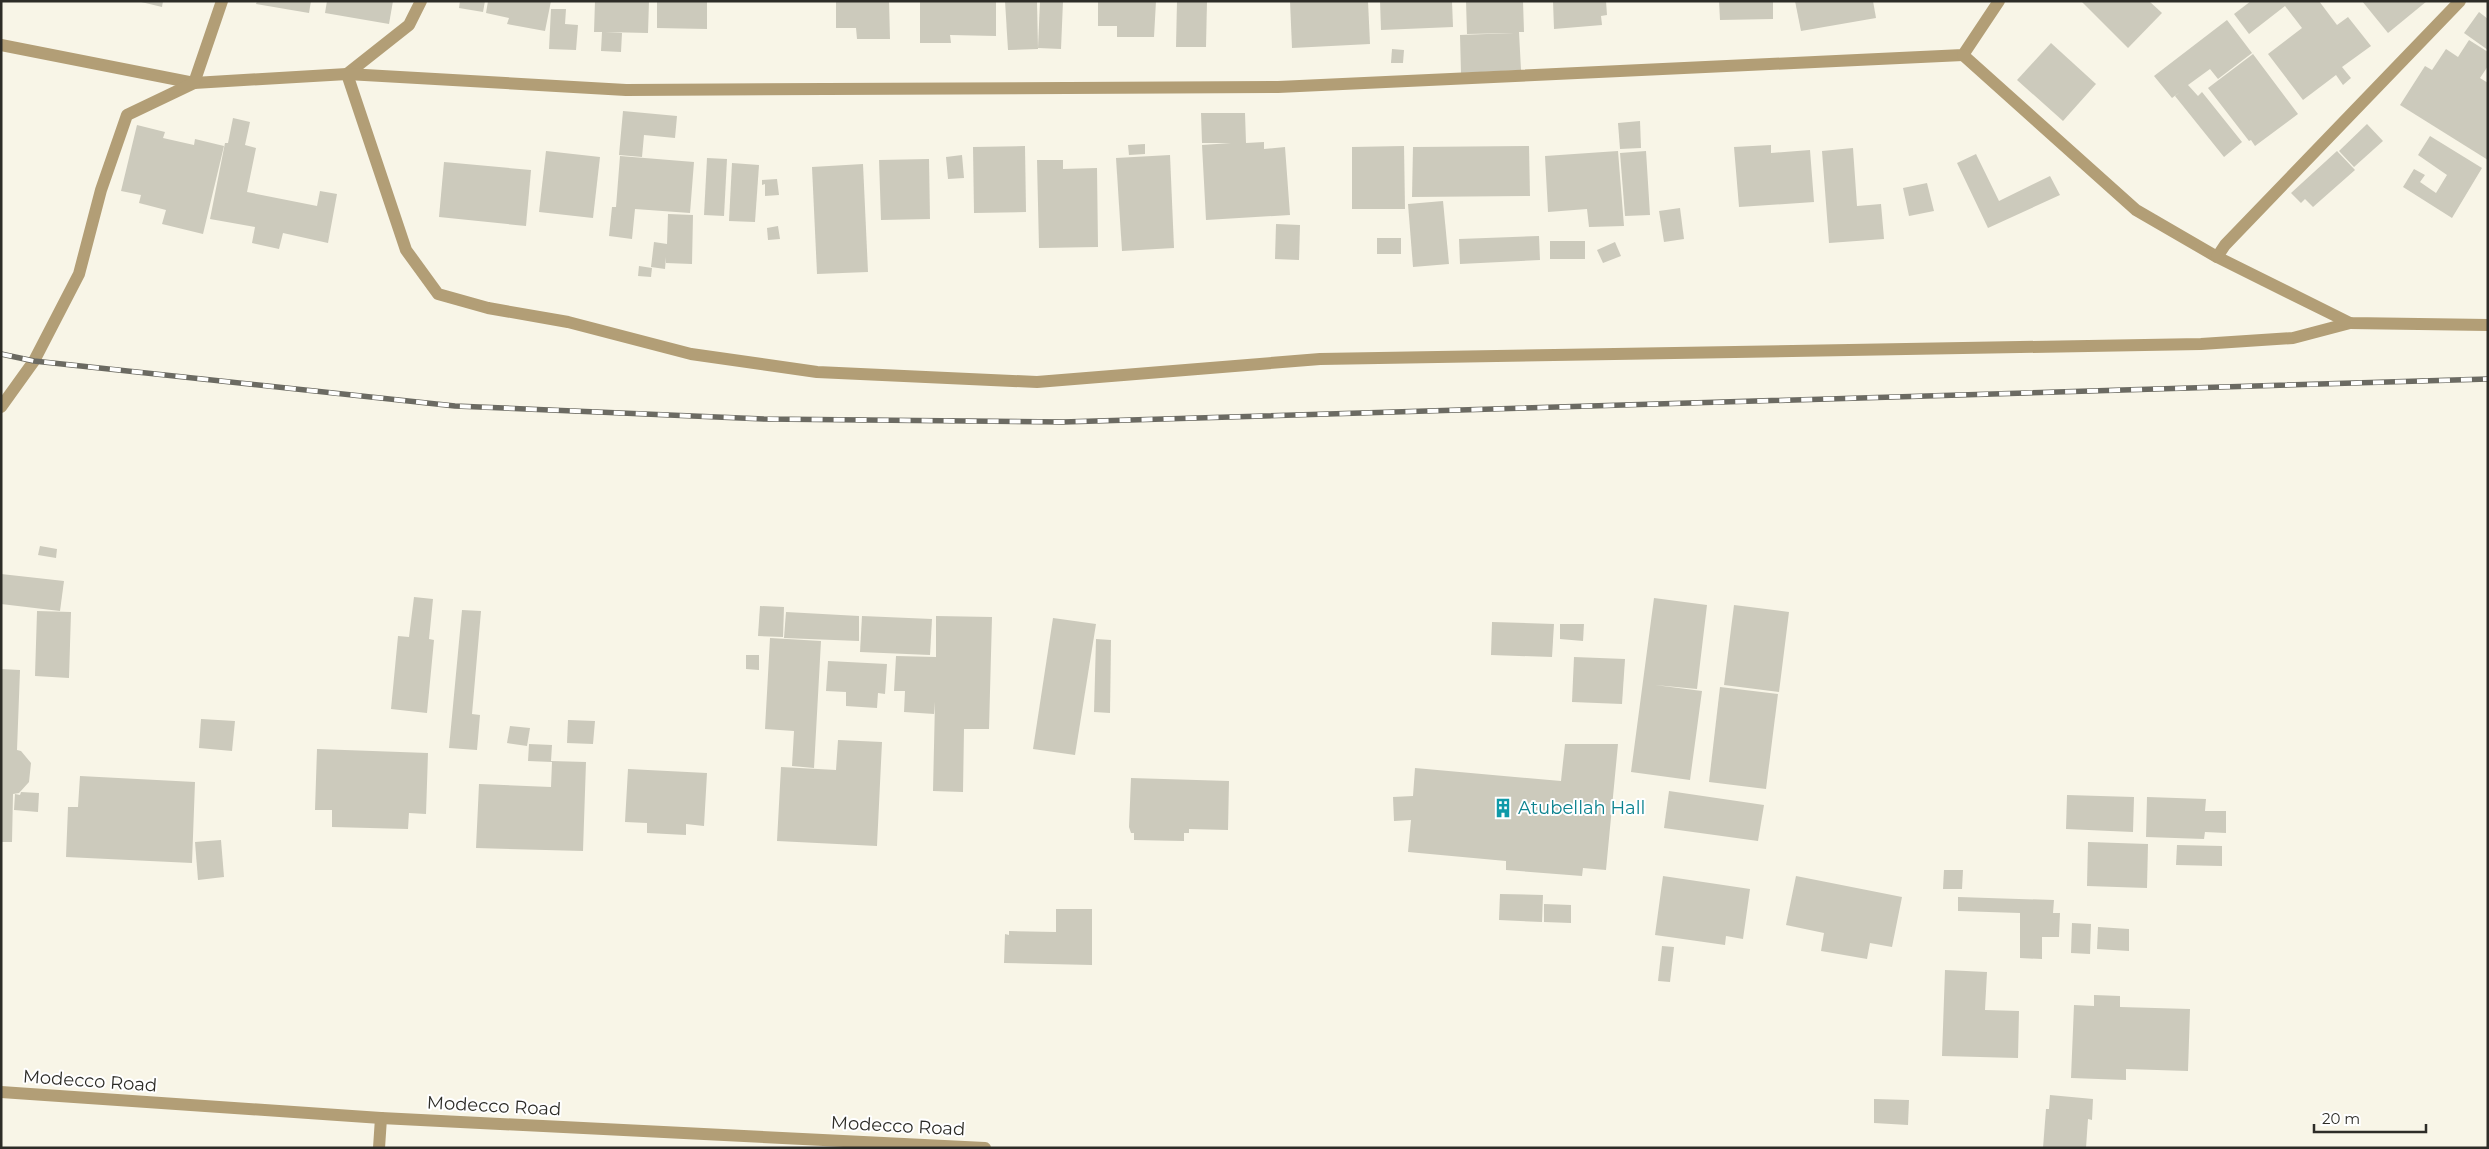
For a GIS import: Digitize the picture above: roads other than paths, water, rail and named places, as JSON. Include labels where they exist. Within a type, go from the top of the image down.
[{"type":"street","points":[[1,407],[34,361],[79,274],[101,190],[127,116],[194,83],[222,1]]},
{"type":"street","points":[[347,74],[409,25],[421,1]]},
{"type":"street","points":[[1963,55],[1999,1]]},
{"type":"street","points":[[2217,257],[2232,238],[2460,1]]},
{"type":"street","points":[[1,45],[194,83],[347,74],[626,90],[1278,87],[1963,55],[2136,210],[2217,257],[2350,323]]},
{"type":"street","points":[[347,74],[406,250],[438,294],[488,308],[568,322],[691,354],[817,372],[1037,382],[1320,359],[2201,344],[2293,338],[2350,323],[2488,325]]},
{"type":"street","name":"Modecco Road","points":[[1,1092],[381,1118],[985,1148]]},
{"type":"street","points":[[379,1148],[381,1118]]},
{"type":"railway","points":[[1,354],[34,361],[455,406],[764,419],[1063,422],[2488,379]]},
{"type":"place","name":"Atubellah Hall","points":[[1503,808]]}]
